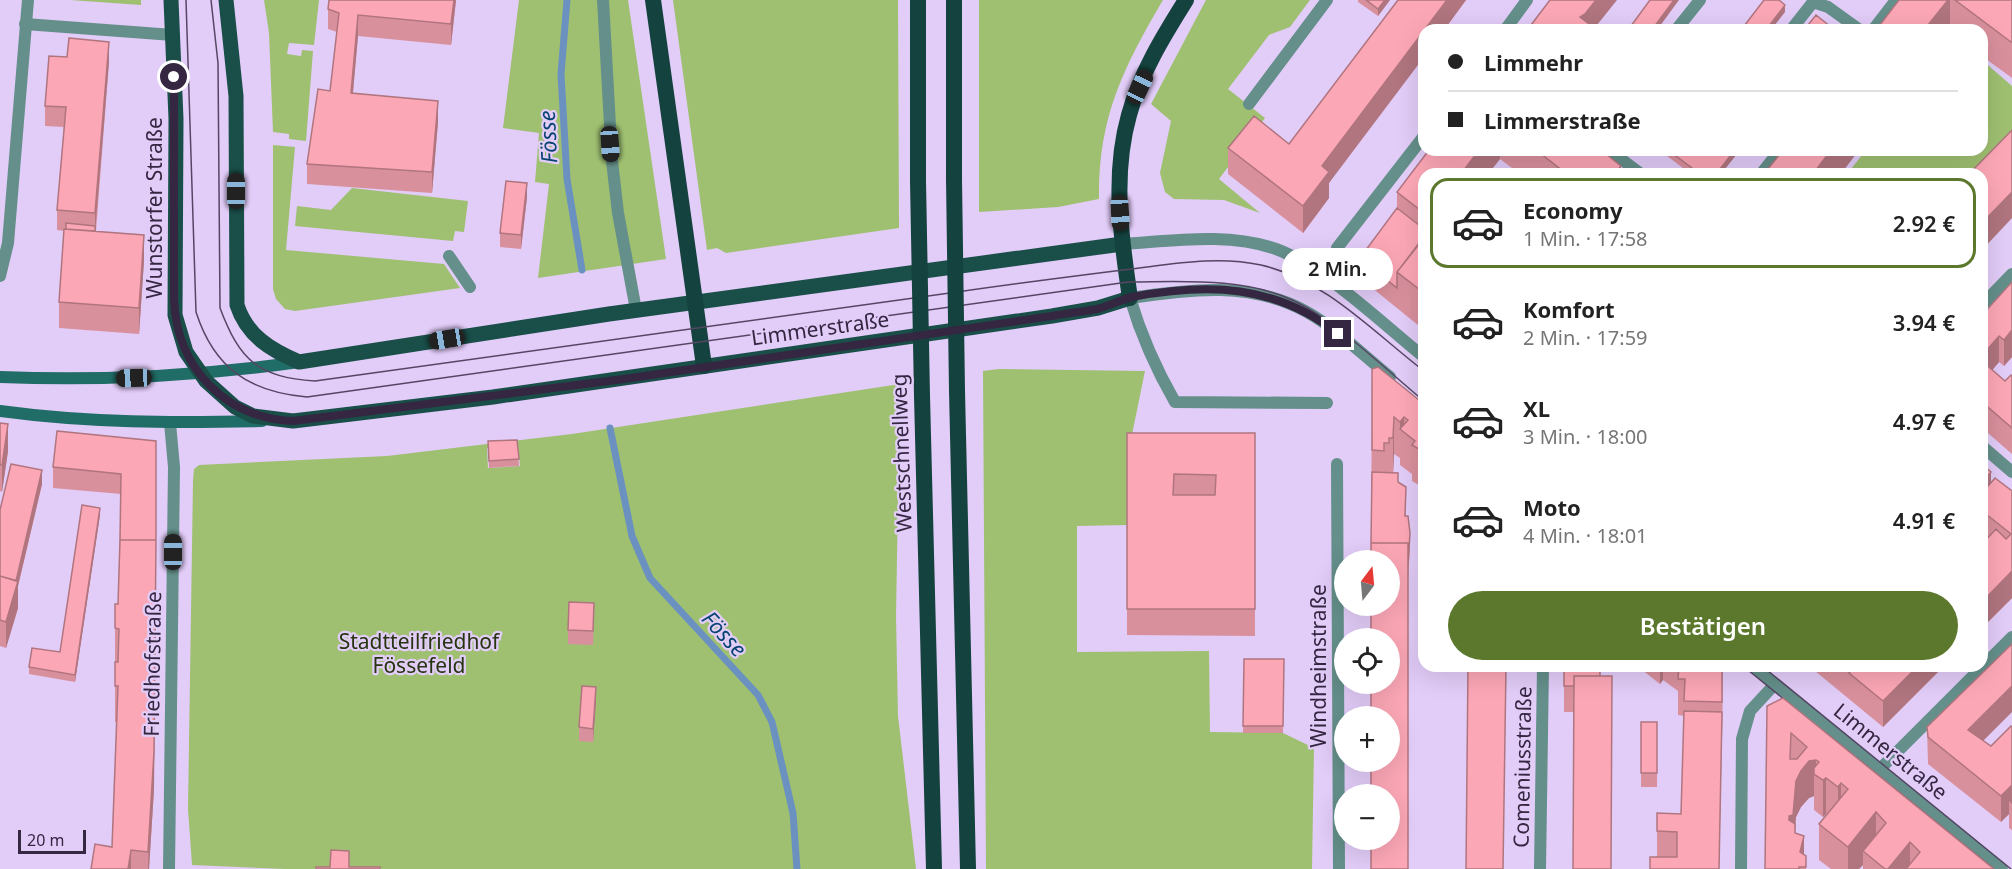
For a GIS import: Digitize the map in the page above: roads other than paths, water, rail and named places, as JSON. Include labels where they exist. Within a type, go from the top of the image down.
[{"type":"highway","points":[[653,0],[704,366]]},
{"type":"highway","name":"Westschnellweg","points":[[918,0],[918,181],[934,869]]},
{"type":"highway","points":[[954,0],[957,391],[968,869]]},
{"type":"highway","points":[[1130,298],[1122,244],[1120,194],[1122,147],[1129,114],[1153,58],[1186,0]]},
{"type":"main road","name":"Wunstorfer Straße","points":[[171,0],[176,119],[175,315],[186,352],[201,374]]},
{"type":"main road","points":[[226,0],[236,96],[237,305],[245,323],[258,339],[299,362]]},
{"type":"main road","name":"Limmerstraße","points":[[299,362],[636,310],[1122,244]]},
{"type":"main road","name":"Limmerstraße","points":[[201,374],[220,395],[253,416],[293,421],[493,397],[1063,314],[1098,308],[1130,298]]},
{"type":"main road","points":[[0,377],[74,380],[201,374],[299,362]]},
{"type":"main road","points":[[0,411],[58,419],[170,423],[293,421]]},
{"type":"street","points":[[0,276],[9,243],[28,0]]},
{"type":"street","points":[[603,0],[612,161],[618,213],[636,310]]},
{"type":"street","points":[[1249,104],[1327,0]]},
{"type":"street","points":[[1509,24],[1527,0]]},
{"type":"street","points":[[1681,24],[1700,0]]},
{"type":"street","points":[[1878,24],[1896,0]]},
{"type":"street","points":[[1795,24],[1811,1],[1828,7],[1852,24]]},
{"type":"street","points":[[25,24],[173,35]]},
{"type":"street","points":[[1337,248],[1418,144]]},
{"type":"street","points":[[1617,156],[1633,168]]},
{"type":"street","points":[[1766,168],[1775,156]]},
{"type":"street","name":"Limmerstraße","points":[[1122,244],[1214,240],[1276,249],[1340,289],[1418,352]]},
{"type":"street","points":[[449,256],[470,287]]},
{"type":"street","points":[[1988,299],[2012,274]]},
{"type":"street","name":"Limmerstraße","points":[[1130,298],[1192,289],[1228,290],[1283,301],[1323,322],[1399,385]]},
{"type":"street","points":[[1130,298],[1138,325],[1157,371],[1175,402],[1327,403]]},
{"type":"street","name":"Friedhofstraße","points":[[169,869],[174,467],[170,423]]},
{"type":"street","points":[[1988,451],[2012,472]]},
{"type":"street","name":"Windheimstraße","points":[[1337,464],[1339,869]]},
{"type":"street","points":[[1988,661],[2012,637]]},
{"type":"street","name":"Comeniusstraße","points":[[1540,869],[1543,672]]},
{"type":"street","name":"Limmerstraße","points":[[1760,672],[2002,869]]},
{"type":"street","points":[[1880,769],[1977,672]]},
{"type":"street","points":[[1741,869],[1742,739],[1750,711],[1775,684]]},
{"type":"waterway","name":"Fösse","points":[[567,0],[561,74],[567,179],[582,270]]},
{"type":"waterway","name":"Fösse","points":[[610,428],[632,536],[650,578],[758,695],[772,722],[793,813],[797,869]]},
{"type":"tram line","points":[[186,0],[196,312],[204,332],[224,362],[236,374],[268,389],[307,397],[1128,282],[1211,282],[1253,287],[1292,300],[1309,309],[1360,346],[1418,396]]},
{"type":"tram line","points":[[211,0],[218,63],[220,308],[227,326],[244,353],[265,370],[279,375],[315,381],[1019,283],[1209,261],[1261,265],[1307,282],[1347,309],[1418,366]]},
{"type":"tram line","points":[[1750,672],[1796,709]]},
{"type":"tram line","points":[[1769,672],[2011,869]]},
{"type":"tram line","points":[[1827,734],[1994,869]]},
{"type":"park label","name":"Stadtteilfriedhof Fössefeld","points":[[419,653]]}]
